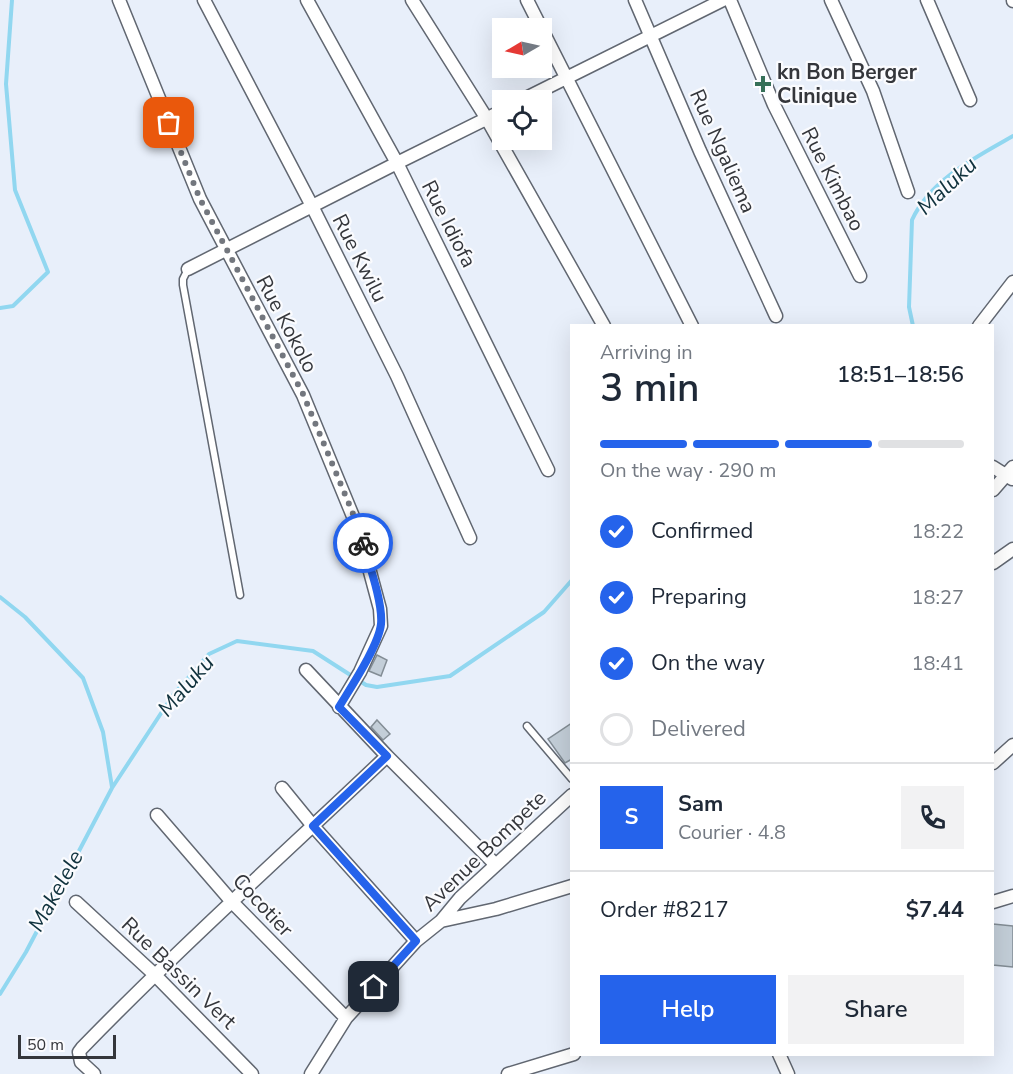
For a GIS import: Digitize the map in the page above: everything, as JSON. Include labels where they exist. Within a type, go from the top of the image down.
[{"type":"street","name":"Rue Kokolo","points":[[119,0],[200,199],[303,394],[359,531],[381,617],[381,626],[357,677],[339,707]]},
{"type":"street","name":"Rue Kwilu","points":[[204,0],[312,206],[397,376],[470,538]]},
{"type":"street","name":"Rue Idiofa","points":[[307,0],[397,163],[548,470]]},
{"type":"street","points":[[412,0],[487,119],[603,324]]},
{"type":"street","points":[[527,0],[691,324]]},
{"type":"street","name":"Rue Ngaliema","points":[[635,0],[700,151],[776,316]]},
{"type":"street","points":[[541,90],[723,0]]},
{"type":"street","name":"Rue Kimbao","points":[[730,0],[774,105],[860,276]]},
{"type":"street","points":[[831,0],[873,91],[908,192]]},
{"type":"street","points":[[927,0],[970,100]]},
{"type":"street","points":[[188,269],[492,116]]},
{"type":"street","points":[[981,324],[1013,282]]},
{"type":"street","points":[[994,467],[1011,474],[994,489]]},
{"type":"street","points":[[994,562],[1013,549]]},
{"type":"street","points":[[306,670],[339,707],[496,865]]},
{"type":"street","points":[[994,762],[1013,745]]},
{"type":"street","points":[[94,1074],[81,1062],[80,1052],[154,974],[233,903],[387,756]]},
{"type":"street","points":[[282,788],[416,941]]},
{"type":"street","name":"Avenue Bompete","points":[[311,1074],[346,1018],[416,941],[441,921],[453,904],[570,797]]},
{"type":"street","name":"Cocotier","points":[[157,815],[233,903],[346,1018]]},
{"type":"street","points":[[441,921],[496,909],[570,887]]},
{"type":"street","points":[[994,902],[1013,896]]},
{"type":"street","name":"Rue Bassin Vert","points":[[76,902],[154,974],[252,1074]]},
{"type":"street","points":[[508,1074],[570,1055]]},
{"type":"street","points":[[780,1056],[788,1074]]},
{"type":"lane","points":[[188,269],[183,285],[240,595]]},
{"type":"lane","points":[[527,726],[570,777]]},
{"type":"building","points":[[377,655],[387,660],[381,676],[369,671]]},
{"type":"building","points":[[377,720],[390,734],[383,740],[371,727]]},
{"type":"building","points":[[570,724],[570,760],[565,763],[548,739]]},
{"type":"building","points":[[994,924],[1013,926],[1013,967],[994,965]]},
{"type":"waterway","points":[[0,308],[13,306],[48,272],[15,190],[6,84],[12,0]]},
{"type":"waterway","name":"Maluku","points":[[913,324],[909,307],[912,220],[920,206],[942,181],[970,161],[1013,136]]},
{"type":"waterway","name":"Maluku","points":[[0,994],[26,952],[112,788],[173,695],[209,654],[237,641],[313,651],[366,685],[377,687],[450,676],[544,612],[570,582]]},
{"type":"waterway","points":[[0,597],[25,617],[83,678],[103,732],[112,787]]},
{"type":"way so far","points":[[169,123],[200,199],[303,394],[363,543]]},
{"type":"place","name":"kn Bon Berger Clinique","points":[[763,84]]},
{"type":"route","points":[[363,543],[380,609],[381,626],[360,672],[339,707],[387,756],[313,826],[416,941],[374,987]]},
{"type":"water label","name":"Makelele","points":[[56,891]]}]
